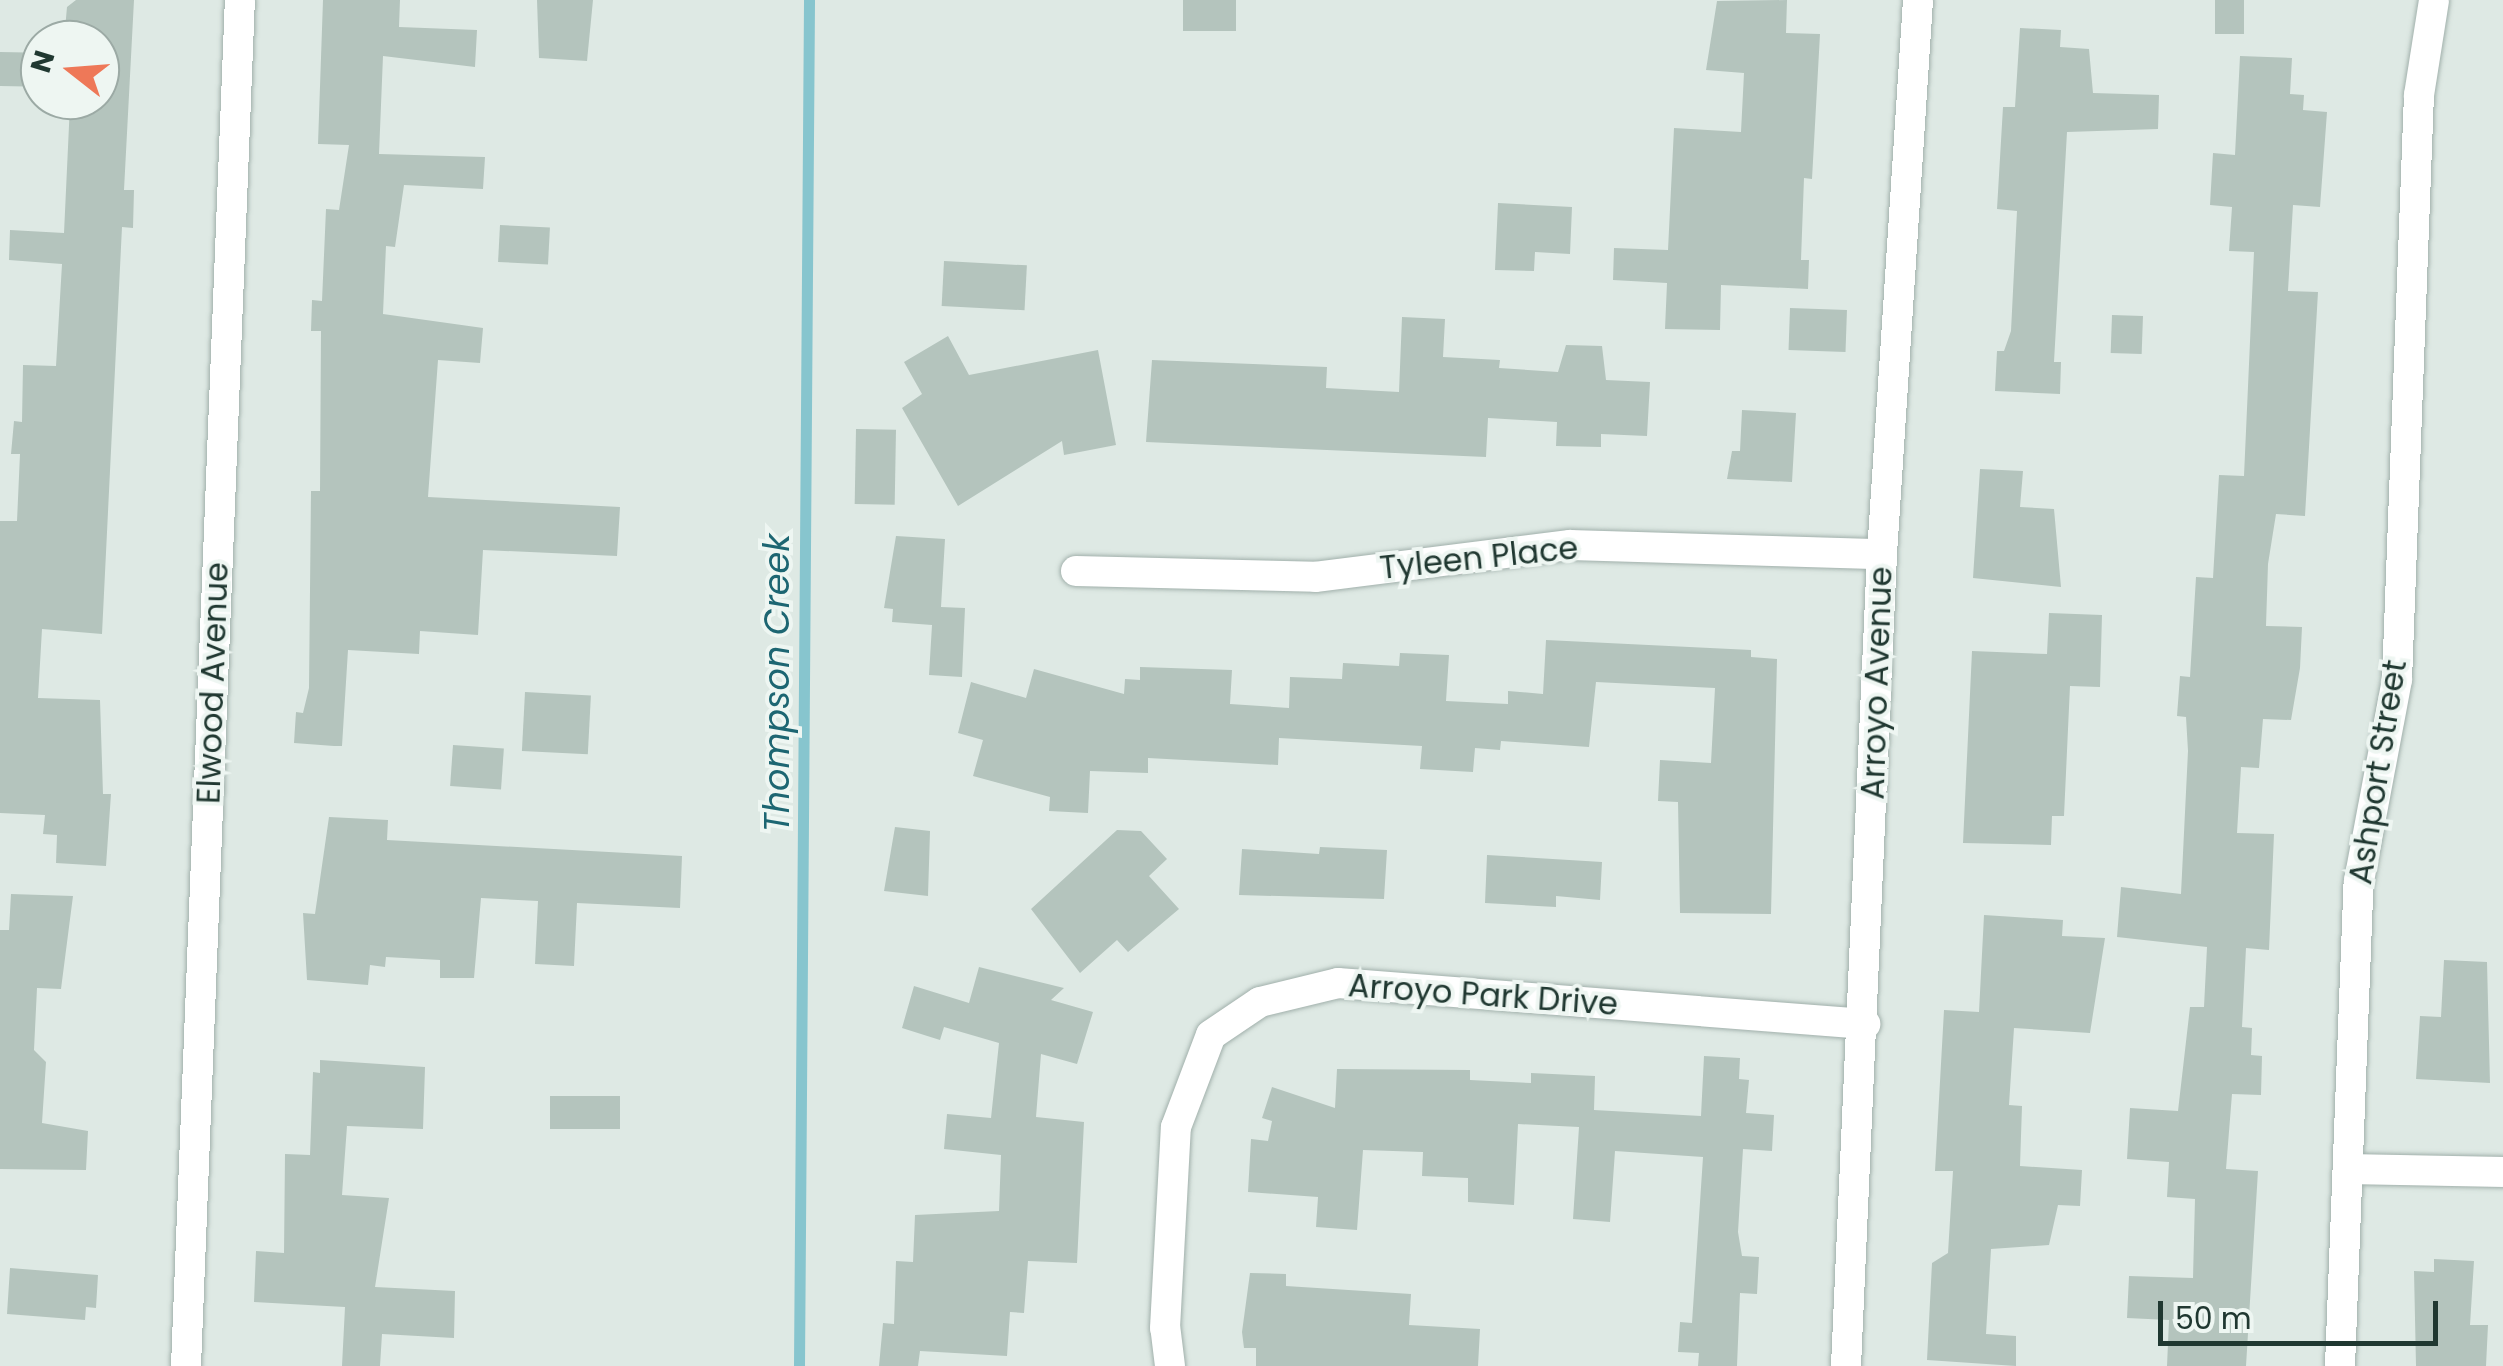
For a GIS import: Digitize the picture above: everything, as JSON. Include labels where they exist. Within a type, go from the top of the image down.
[{"type":"street","name":"Elwood Avenue","points":[[186,1366],[240,0]]},
{"type":"street","name":"Arroyo Avenue","points":[[1846,1366],[1882,554],[1918,0]]},
{"type":"street","name":"Ashport Street","points":[[2340,1366],[2359,881],[2397,680],[2419,94],[2434,0]]},
{"type":"street","name":"Tyleen Place","points":[[1076,570],[1314,576],[1570,545],[1882,554]]},
{"type":"street","name":"Arroyo Park Drive","points":[[1170,1366],[1176,1127],[1211,1035],[1260,1002],[1338,982],[1864,1024]]},
{"type":"street","points":[[2349,1168],[2503,1172]]},
{"type":"building","points":[[76,0],[134,0],[124,190],[134,190],[133,228],[122,227],[102,634],[42,629],[38,698],[100,700],[103,794],[111,794],[106,866],[56,863],[57,835],[43,834],[45,815],[0,813],[0,521],[17,521],[20,454],[11,454],[14,421],[22,422],[23,365],[56,366],[62,264],[9,260],[10,230],[64,233],[69,120],[120,120],[120,20],[66,20],[67,7]]},
{"type":"building","points":[[323,0],[400,0],[399,27],[477,30],[475,67],[383,56],[379,154],[485,157],[483,189],[404,185],[395,247],[386,246],[383,314],[483,328],[480,363],[438,360],[428,497],[620,507],[617,556],[483,550],[478,635],[420,631],[419,654],[348,650],[342,746],[294,743],[296,712],[303,713],[309,688],[311,491],[320,491],[321,331],[311,331],[312,300],[322,301],[326,209],[339,210],[349,145],[318,144]]},
{"type":"building","points":[[537,0],[593,0],[587,61],[539,58]]},
{"type":"building","points":[[1183,0],[1236,0],[1236,31],[1183,31]]},
{"type":"building","points":[[1787,0],[1786,33],[1820,34],[1812,179],[1804,178],[1801,260],[1809,260],[1808,289],[1721,285],[1720,330],[1665,329],[1667,283],[1613,280],[1614,248],[1668,250],[1674,128],[1741,132],[1744,73],[1706,70],[1717,1]]},
{"type":"building","points":[[2215,0],[2244,0],[2244,34],[2215,34]]},
{"type":"building","points":[[2020,28],[2061,30],[2060,47],[2089,49],[2093,93],[2159,95],[2158,129],[2067,132],[2054,362],[2061,362],[2060,394],[1995,391],[1997,351],[2004,351],[2011,331],[2017,211],[1997,209],[2003,107],[2015,107]]},
{"type":"building","points":[[0,52],[20,52],[20,86],[0,86]]},
{"type":"building","points":[[2240,56],[2292,58],[2290,94],[2304,95],[2303,110],[2327,112],[2320,207],[2293,205],[2288,291],[2318,292],[2305,516],[2276,514],[2268,564],[2266,626],[2302,627],[2300,668],[2291,720],[2263,719],[2259,768],[2241,767],[2237,833],[2274,834],[2269,950],[2246,948],[2242,1027],[2252,1028],[2251,1055],[2262,1056],[2261,1095],[2232,1094],[2226,1169],[2258,1171],[2246,1366],[2167,1366],[2169,1320],[2127,1318],[2129,1276],[2193,1278],[2195,1199],[2167,1197],[2169,1162],[2127,1159],[2130,1108],[2178,1111],[2190,1007],[2204,1007],[2207,947],[2117,937],[2121,887],[2181,894],[2188,751],[2186,717],[2177,716],[2180,676],[2190,677],[2196,577],[2213,578],[2219,475],[2244,476],[2254,252],[2229,251],[2232,207],[2210,205],[2213,153],[2235,155]]},
{"type":"building","points":[[1498,203],[1572,207],[1570,254],[1535,252],[1534,271],[1495,270]]},
{"type":"building","points":[[500,225],[550,228],[548,265],[498,262]]},
{"type":"building","points":[[944,261],[1027,265],[1025,310],[942,306]]},
{"type":"building","points":[[1790,308],[1847,310],[1845,352],[1789,350]]},
{"type":"building","points":[[2112,315],[2143,316],[2142,354],[2111,353]]},
{"type":"building","points":[[1402,317],[1445,319],[1443,357],[1500,360],[1499,368],[1558,372],[1566,345],[1602,346],[1606,380],[1650,382],[1647,436],[1601,434],[1601,447],[1556,446],[1557,422],[1488,418],[1486,457],[1146,442],[1152,360],[1327,367],[1326,388],[1399,392]]},
{"type":"building","points":[[948,336],[969,375],[1098,350],[1116,445],[1064,455],[1062,441],[958,506],[902,408],[922,394],[904,362]]},
{"type":"building","points":[[1742,410],[1796,413],[1792,482],[1727,479],[1732,451],[1740,451]]},
{"type":"building","points":[[856,429],[896,430],[895,505],[855,504]]},
{"type":"building","points":[[1980,469],[2023,471],[2020,507],[2054,509],[2061,587],[1973,578]]},
{"type":"building","points":[[896,536],[945,539],[941,607],[965,608],[962,677],[929,675],[932,625],[892,622],[893,609],[884,608]]},
{"type":"building","points":[[2049,613],[2102,615],[2100,687],[2070,686],[2064,816],[2052,816],[2051,845],[1963,843],[1972,651],[2047,654]]},
{"type":"building","points":[[1546,640],[1751,650],[1751,657],[1777,659],[1771,914],[1680,913],[1678,802],[1658,801],[1660,760],[1711,763],[1715,688],[1596,682],[1589,747],[1501,741],[1500,750],[1475,748],[1473,772],[1420,769],[1422,746],[1279,738],[1278,765],[1148,758],[1148,773],[1090,771],[1088,813],[1049,811],[1050,797],[973,776],[983,740],[958,733],[971,682],[1026,698],[1034,669],[1124,694],[1125,679],[1140,680],[1140,667],[1232,670],[1230,704],[1289,708],[1290,677],[1342,679],[1343,663],[1399,666],[1400,653],[1449,655],[1446,701],[1508,704],[1508,691],[1543,694]]},
{"type":"building","points":[[525,692],[591,695],[588,754],[522,751]]},
{"type":"building","points":[[453,745],[504,749],[501,789],[450,786]]},
{"type":"building","points":[[329,817],[388,820],[387,840],[682,856],[680,908],[577,903],[574,966],[535,964],[538,901],[481,898],[474,978],[440,978],[440,960],[386,957],[385,967],[370,965],[368,985],[307,980],[303,913],[315,914]]},
{"type":"building","points":[[895,827],[930,831],[928,896],[884,891]]},
{"type":"building","points":[[1117,830],[1141,831],[1167,859],[1149,876],[1179,909],[1128,952],[1117,940],[1080,973],[1031,909]]},
{"type":"building","points":[[1320,847],[1387,850],[1384,899],[1239,895],[1242,849],[1319,854]]},
{"type":"building","points":[[1487,855],[1602,862],[1600,900],[1556,896],[1556,907],[1485,903]]},
{"type":"building","points":[[11,894],[73,896],[61,989],[37,988],[34,1050],[46,1062],[42,1123],[88,1131],[86,1170],[0,1169],[0,930],[9,930]]},
{"type":"building","points":[[1984,915],[2063,920],[2062,936],[2105,938],[2090,1033],[2014,1028],[2009,1105],[2022,1106],[2020,1166],[2082,1170],[2080,1206],[2058,1205],[2049,1245],[1991,1249],[1986,1334],[2016,1336],[2016,1366],[1927,1360],[1932,1263],[1948,1253],[1953,1171],[1935,1171],[1944,1010],[1979,1012]]},
{"type":"building","points":[[2444,960],[2487,962],[2490,1083],[2416,1079],[2420,1016],[2441,1017]]},
{"type":"building","points":[[979,967],[1064,988],[1051,1000],[1093,1012],[1077,1064],[1041,1054],[1036,1117],[1084,1122],[1077,1263],[1028,1261],[1024,1313],[1010,1312],[1007,1356],[920,1351],[918,1366],[879,1366],[883,1323],[894,1324],[896,1261],[913,1262],[915,1215],[999,1211],[1001,1155],[944,1149],[947,1114],[991,1118],[999,1043],[944,1027],[940,1040],[902,1028],[914,986],[969,1003]]},
{"type":"building","points":[[1704,1056],[1740,1058],[1739,1079],[1749,1080],[1746,1113],[1774,1115],[1772,1151],[1743,1149],[1738,1232],[1742,1256],[1759,1257],[1757,1294],[1740,1293],[1737,1366],[1698,1366],[1699,1353],[1678,1352],[1680,1322],[1692,1323],[1703,1157],[1615,1151],[1610,1222],[1573,1219],[1579,1127],[1518,1124],[1514,1205],[1468,1202],[1468,1178],[1422,1176],[1423,1152],[1363,1150],[1357,1230],[1316,1227],[1318,1197],[1248,1192],[1251,1139],[1268,1141],[1272,1121],[1262,1118],[1272,1087],[1335,1108],[1337,1069],[1470,1070],[1470,1080],[1531,1083],[1531,1073],[1595,1076],[1594,1110],[1701,1116]]},
{"type":"building","points":[[320,1060],[425,1067],[423,1129],[347,1126],[342,1195],[389,1198],[375,1287],[455,1291],[454,1338],[382,1334],[380,1366],[342,1366],[345,1307],[254,1302],[256,1251],[284,1253],[285,1154],[310,1155],[313,1072],[320,1073]]},
{"type":"building","points":[[550,1096],[620,1096],[620,1129],[550,1129]]},
{"type":"building","points":[[2434,1259],[2474,1261],[2470,1325],[2488,1325],[2486,1366],[2416,1366],[2414,1271],[2434,1272]]},
{"type":"building","points":[[10,1268],[98,1275],[96,1308],[86,1307],[85,1320],[7,1314]]},
{"type":"building","points":[[1250,1273],[1286,1274],[1286,1286],[1411,1294],[1409,1325],[1480,1329],[1478,1366],[1256,1366],[1256,1348],[1244,1348],[1242,1332]]},
{"type":"waterway","name":"Thompson Creek","points":[[799,1366],[809,0]]}]
